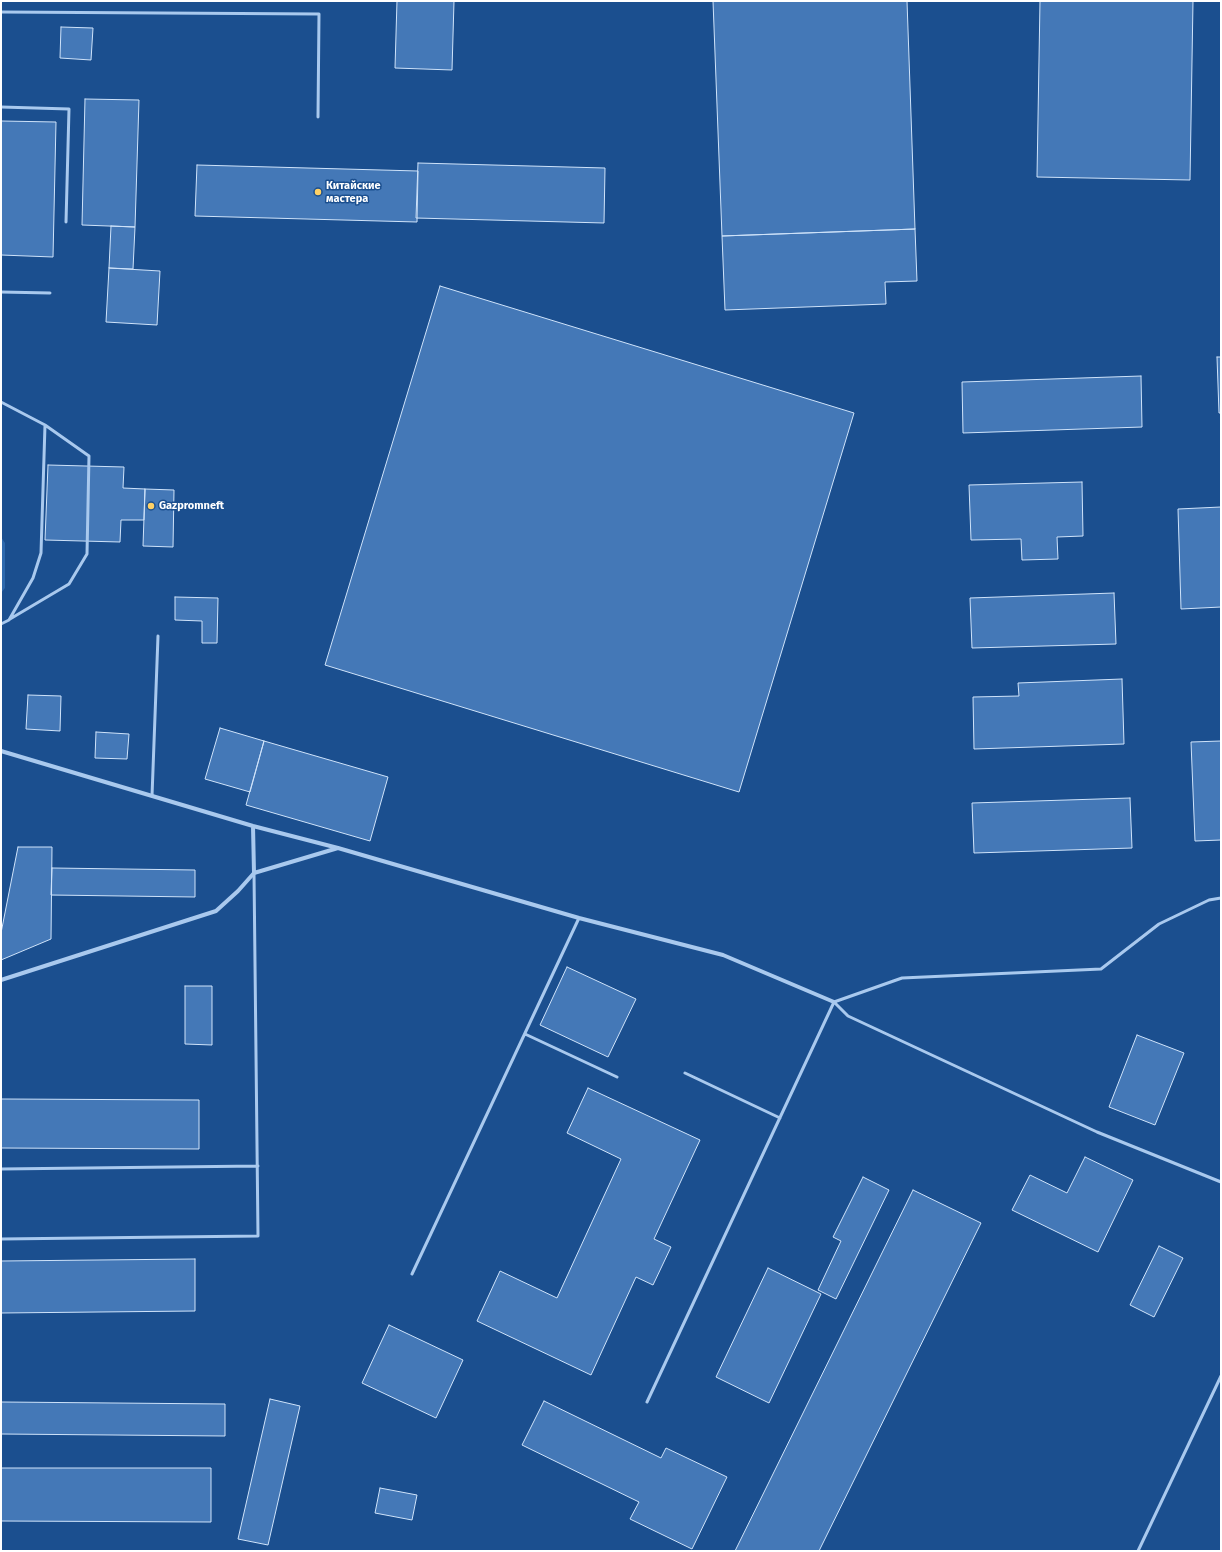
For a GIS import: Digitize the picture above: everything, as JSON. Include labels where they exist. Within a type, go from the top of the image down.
[{"type":"street","points":[[1,751],[253,826],[338,848],[579,918],[723,955],[834,1002]]},
{"type":"street","points":[[253,826],[254,873]]},
{"type":"street","points":[[1,980],[216,911],[238,891],[254,873],[338,848]]},
{"type":"lane","points":[[1,12],[319,14],[318,117]]},
{"type":"lane","points":[[1,107],[69,109],[66,222]]},
{"type":"lane","points":[[1,292],[50,293]]},
{"type":"lane","points":[[1,402],[45,425],[89,456],[87,554],[69,584],[1,624]]},
{"type":"lane","points":[[9,620],[34,578],[41,553],[45,425]]},
{"type":"lane","points":[[152,796],[158,636]]},
{"type":"lane","points":[[1,1239],[258,1236],[254,873]]},
{"type":"lane","points":[[647,1402],[834,1002],[902,978],[1101,970],[1159,924],[1209,900],[1221,898]]},
{"type":"lane","points":[[412,1274],[579,918]]},
{"type":"lane","points":[[834,1002],[848,1016],[1097,1132],[1221,1182]]},
{"type":"lane","points":[[525,1034],[617,1077]]},
{"type":"lane","points":[[685,1073],[780,1118]]},
{"type":"lane","points":[[1,1169],[258,1166]]},
{"type":"lane","points":[[1138,1551],[1221,1376]]},
{"type":"shaded area","points":[[1,537],[5,543],[5,588],[1,593]]},
{"type":"building","points":[[397,1],[454,1],[452,70],[395,68]]},
{"type":"building","points":[[713,1],[907,1],[915,229],[722,236]]},
{"type":"building","points":[[1040,1],[1193,1],[1190,180],[1037,177]]},
{"type":"building","points":[[61,27],[93,28],[91,60],[60,58]]},
{"type":"building","points":[[85,99],[139,100],[135,227],[82,225]]},
{"type":"building","points":[[1,121],[56,122],[53,257],[1,255]]},
{"type":"building","points":[[418,163],[605,168],[604,223],[416,218]]},
{"type":"building","points":[[197,165],[418,171],[417,222],[195,216]]},
{"type":"building","points":[[111,226],[135,227],[133,269],[109,268]]},
{"type":"building","points":[[915,229],[917,281],[885,282],[886,304],[725,310],[722,236]]},
{"type":"building","points":[[109,268],[160,271],[157,325],[106,322]]},
{"type":"building","points":[[440,286],[854,413],[739,792],[325,665]]},
{"type":"building","points":[[1217,357],[1221,357],[1221,413],[1219,413]]},
{"type":"building","points":[[1141,376],[1142,427],[963,433],[962,382]]},
{"type":"building","points":[[48,465],[124,467],[123,488],[145,489],[144,520],[121,520],[120,542],[45,540]]},
{"type":"building","points":[[1082,482],[1083,536],[1057,537],[1058,559],[1022,560],[1021,539],[971,540],[969,485]]},
{"type":"building","points":[[145,489],[174,490],[173,547],[143,546]]},
{"type":"building","points":[[1221,507],[1221,607],[1181,609],[1178,509]]},
{"type":"building","points":[[1114,593],[1116,644],[972,648],[970,598]]},
{"type":"building","points":[[175,597],[218,598],[217,643],[202,643],[202,621],[175,620]]},
{"type":"building","points":[[1122,679],[1124,744],[974,749],[973,697],[1019,696],[1018,683]]},
{"type":"building","points":[[28,695],[61,696],[60,731],[26,729]]},
{"type":"building","points":[[220,728],[264,741],[250,792],[205,779]]},
{"type":"building","points":[[96,732],[129,734],[127,759],[95,758]]},
{"type":"building","points":[[264,741],[388,777],[370,841],[246,805]]},
{"type":"building","points":[[1221,741],[1221,840],[1195,841],[1191,742]]},
{"type":"building","points":[[1130,798],[1132,848],[974,853],[972,803]]},
{"type":"building","points":[[18,847],[52,847],[51,939],[1,960],[1,933]]},
{"type":"building","points":[[52,868],[195,870],[195,897],[51,895]]},
{"type":"building","points":[[567,967],[636,999],[608,1057],[540,1025]]},
{"type":"building","points":[[185,986],[212,986],[212,1045],[185,1044]]},
{"type":"building","points":[[1137,1035],[1184,1053],[1155,1125],[1109,1107]]},
{"type":"building","points":[[588,1088],[700,1140],[654,1239],[671,1247],[653,1285],[636,1277],[591,1375],[477,1321],[500,1271],[557,1298],[621,1159],[567,1133]]},
{"type":"building","points":[[1,1099],[199,1100],[199,1149],[1,1148]]},
{"type":"building","points":[[1085,1157],[1133,1180],[1098,1252],[1012,1210],[1030,1175],[1067,1193]]},
{"type":"building","points":[[863,1177],[889,1190],[836,1299],[818,1290],[841,1241],[833,1237]]},
{"type":"building","points":[[913,1190],[981,1223],[819,1551],[735,1551]]},
{"type":"building","points":[[1159,1246],[1183,1258],[1154,1317],[1130,1305]]},
{"type":"building","points":[[195,1259],[195,1311],[1,1313],[1,1261]]},
{"type":"building","points":[[768,1268],[821,1294],[769,1403],[716,1377]]},
{"type":"building","points":[[389,1325],[463,1360],[436,1418],[362,1383]]},
{"type":"building","points":[[270,1399],[300,1406],[268,1545],[238,1539]]},
{"type":"building","points":[[544,1401],[661,1458],[666,1448],[727,1477],[692,1549],[630,1519],[639,1502],[522,1445]]},
{"type":"building","points":[[1,1402],[225,1404],[225,1436],[1,1434]]},
{"type":"building","points":[[1,1468],[211,1468],[211,1522],[1,1521]]},
{"type":"building","points":[[380,1488],[417,1495],[412,1520],[375,1513]]},
{"type":"place","name":"Китайские мастера","points":[[318,192]]},
{"type":"place","name":"Gazpromneft","points":[[151,506]]}]
